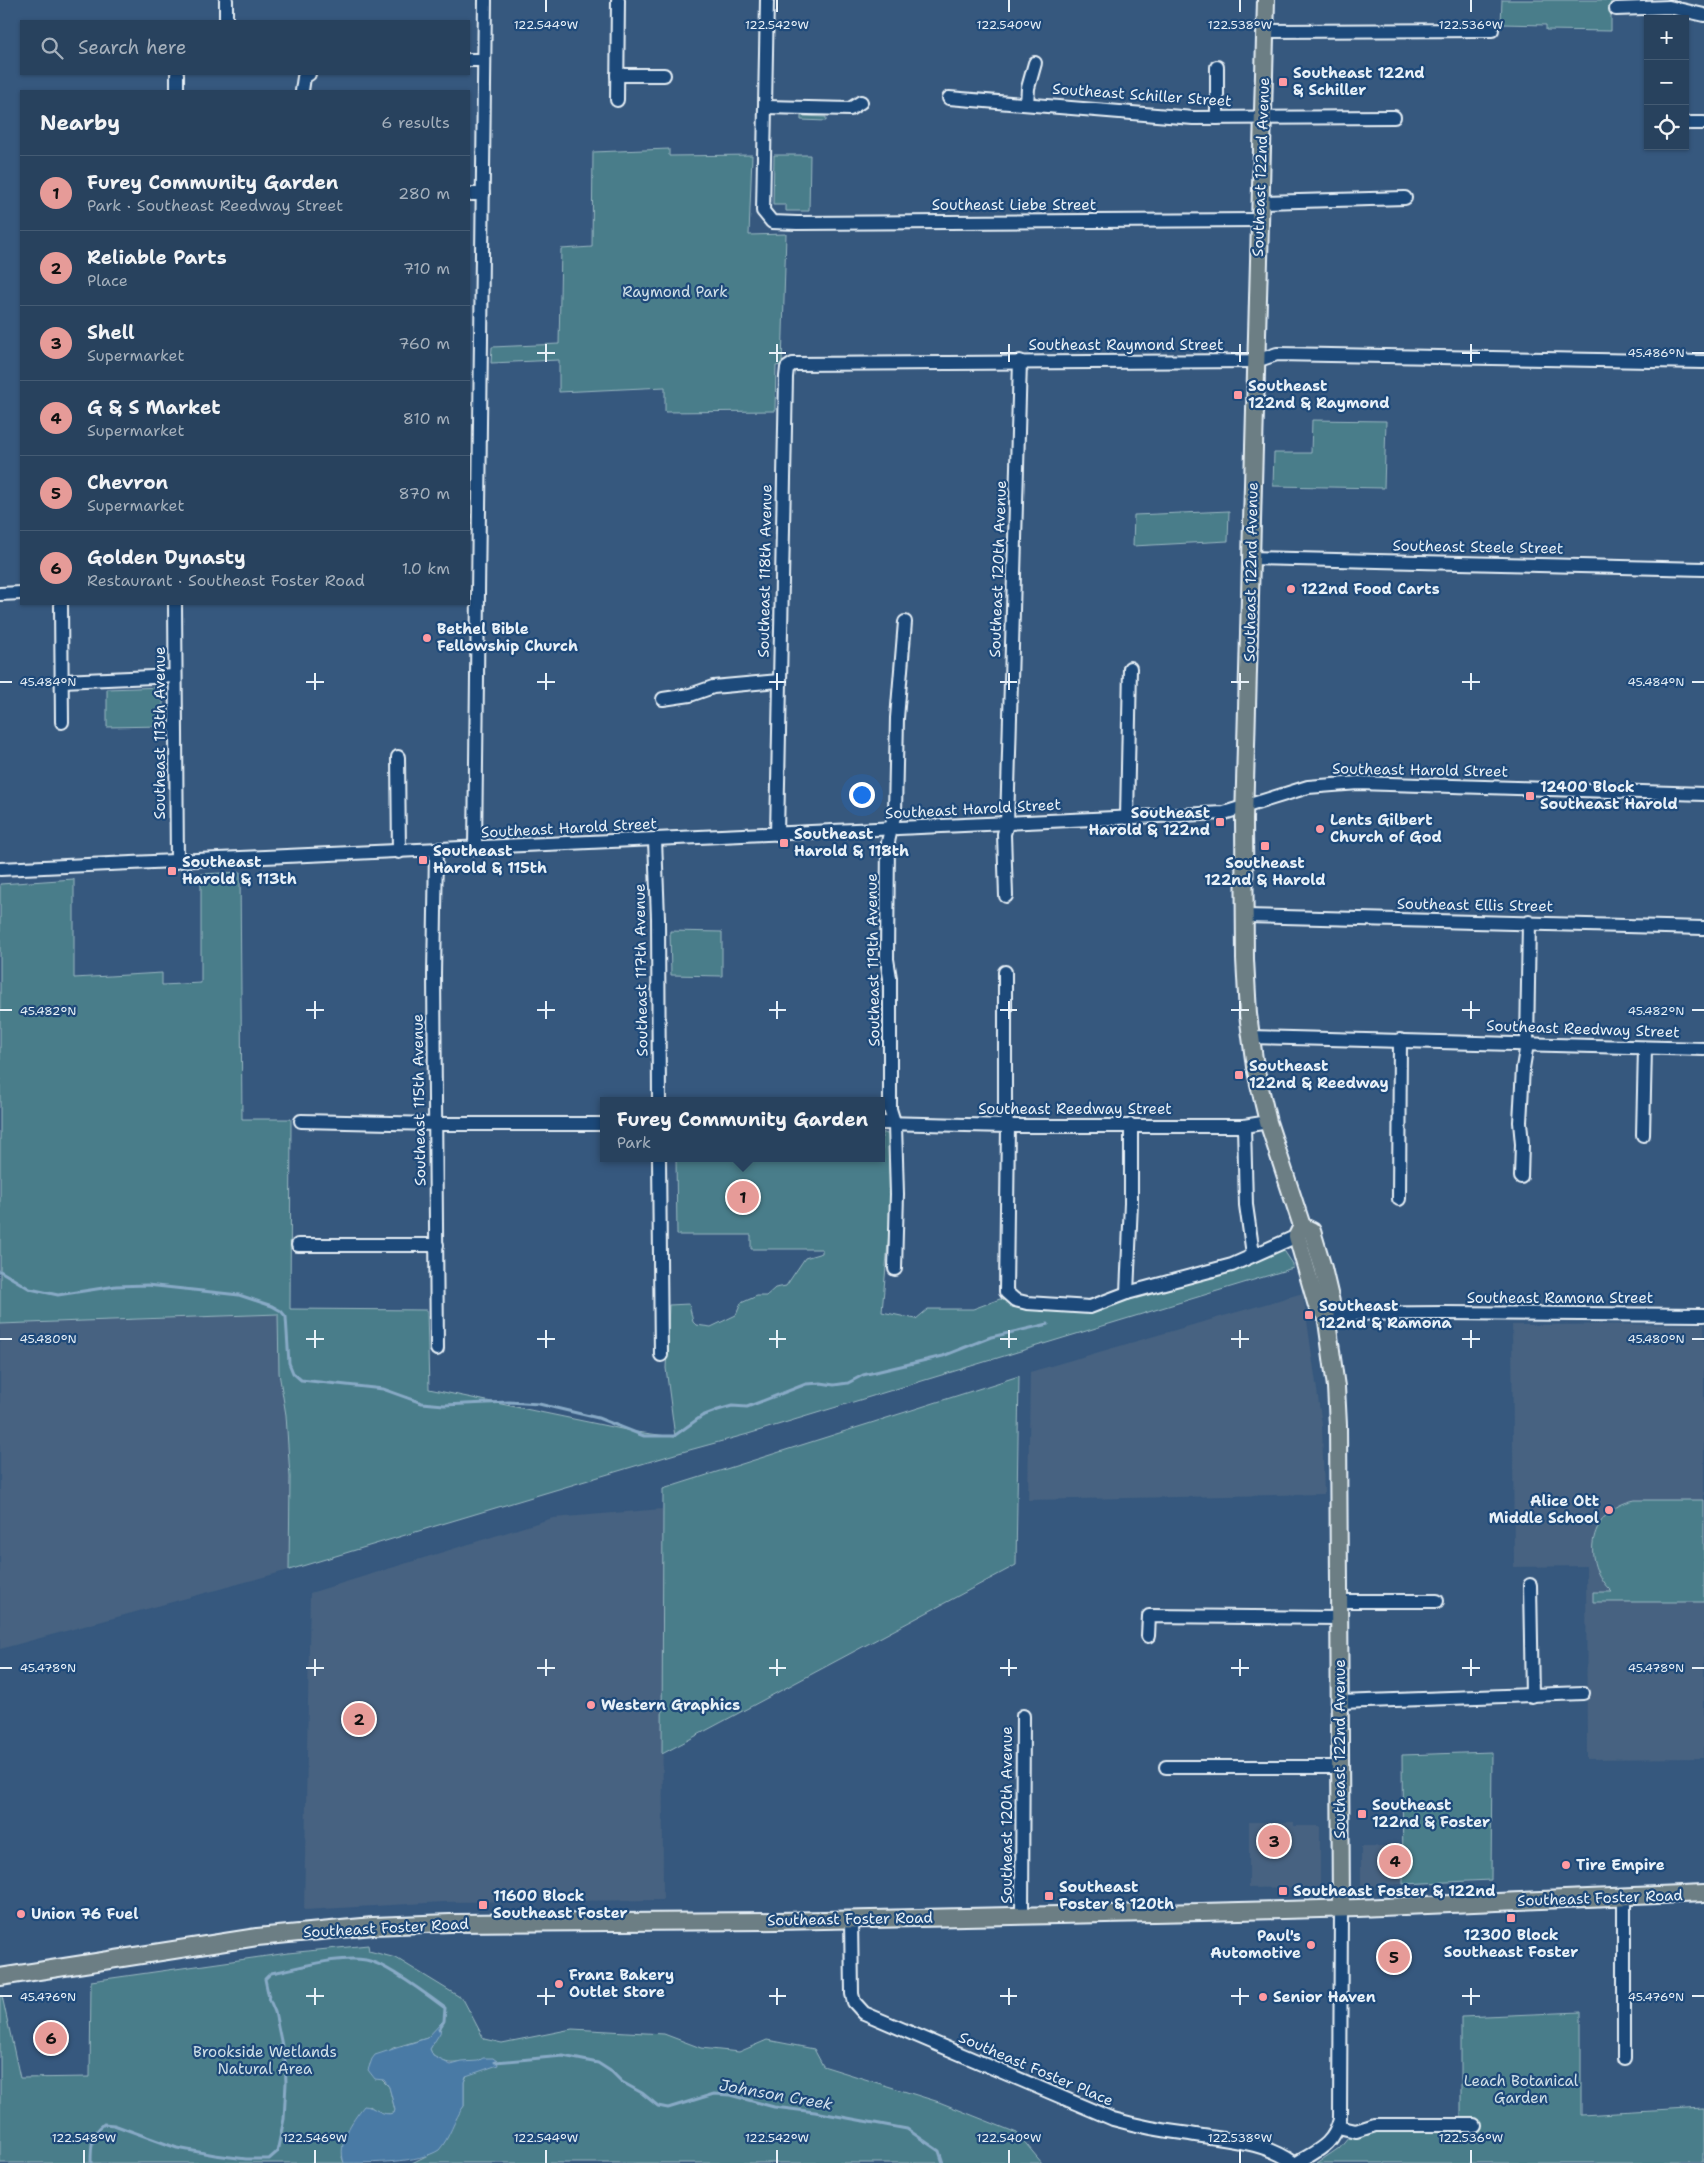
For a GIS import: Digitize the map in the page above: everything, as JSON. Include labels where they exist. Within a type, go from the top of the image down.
[{"type":"main road","name":"Southeast 122nd Avenue","points":[[1266,0],[1244,807],[1246,990],[1255,1067],[1268,1122],[1300,1231],[1312,1231],[1324,1268],[1331,1302],[1326,1314],[1332,1352],[1337,1409],[1342,1908]]},
{"type":"main road","name":"Southeast Foster Road","points":[[0,1977],[257,1937],[342,1927],[450,1923],[851,1919],[1342,1908],[1704,1893]]},
{"type":"street","points":[[226,0],[226,20]]},
{"type":"street","points":[[475,848],[485,0]]},
{"type":"street","points":[[617,100],[618,0]]},
{"type":"street","points":[[767,0],[766,107],[850,109],[861,102]]},
{"type":"street","points":[[1616,8],[1669,7],[1704,15]]},
{"type":"street","points":[[1265,31],[1492,30]]},
{"type":"street","points":[[470,60],[484,60]]},
{"type":"street","points":[[1027,104],[1028,88],[1035,63]]},
{"type":"street","points":[[1217,67],[1217,118]]},
{"type":"street","points":[[177,75],[177,90]]},
{"type":"street","points":[[302,90],[307,75]]},
{"type":"street","points":[[617,75],[664,75]]},
{"type":"street","name":"Southeast Schiller Street","points":[[949,98],[1217,118],[1394,117]]},
{"type":"street","name":"Southeast Liebe Street","points":[[766,107],[763,211],[770,220],[777,223],[1260,220]]},
{"type":"street","points":[[1689,123],[1704,123]]},
{"type":"street","points":[[470,194],[483,194]]},
{"type":"street","points":[[1260,202],[1405,198]]},
{"type":"street","name":"Southeast Raymond Street","points":[[787,368],[793,364],[1020,361],[1256,361],[1277,354],[1704,362]]},
{"type":"street","name":"Southeast 120th Avenue","points":[[1006,896],[1004,834],[1007,824],[1020,361]]},
{"type":"street","name":"Southeast 118th Avenue","points":[[777,834],[787,368]]},
{"type":"street","name":"Southeast Steele Street","points":[[1251,558],[1704,569]]},
{"type":"street","points":[[0,594],[20,593]]},
{"type":"street","points":[[62,605],[62,722]]},
{"type":"street","name":"Southeast 113th Avenue","points":[[176,605],[177,862]]},
{"type":"street","name":"Southeast 119th Avenue","points":[[895,1269],[896,1194],[888,1124],[890,1109],[890,978],[887,959],[888,842],[895,812],[897,718],[905,622]]},
{"type":"street","points":[[1127,818],[1130,668]]},
{"type":"street","points":[[62,681],[175,676]]},
{"type":"street","points":[[663,699],[690,695],[713,687],[779,681]]},
{"type":"street","points":[[398,757],[399,852]]},
{"type":"street","name":"Southeast Harold Street","points":[[0,869],[1224,813],[1299,789],[1335,784],[1704,794]]},
{"type":"street","name":"Southeast 117th Avenue","points":[[655,840],[658,918],[659,1097]]},
{"type":"street","name":"Southeast 115th Avenue","points":[[436,850],[434,974],[437,1349]]},
{"type":"street","name":"Southeast Ellis Street","points":[[1245,916],[1704,928]]},
{"type":"street","points":[[1521,1177],[1522,1144],[1520,1122],[1522,1068],[1527,1044],[1528,922]]},
{"type":"street","points":[[1005,972],[1005,1113],[1008,1126],[1006,1292],[1015,1300],[1027,1303],[1090,1306],[1127,1293],[1232,1265],[1300,1231]]},
{"type":"street","name":"Southeast Reedway Street","points":[[1251,1037],[1704,1049]]},
{"type":"street","points":[[1399,1199],[1400,1040]]},
{"type":"street","points":[[1642,1135],[1645,1048]]},
{"type":"street","points":[[301,1121],[436,1124],[600,1124]]},
{"type":"street","name":"Southeast Reedway Street","points":[[888,1124],[1244,1126],[1268,1122]]},
{"type":"street","points":[[1127,1293],[1131,1204],[1131,1125]]},
{"type":"street","points":[[1244,1126],[1246,1205],[1253,1254]]},
{"type":"street","points":[[659,1162],[661,1355]]},
{"type":"street","points":[[298,1245],[437,1245]]},
{"type":"street","name":"Southeast Ramona Street","points":[[1326,1314],[1704,1315]]},
{"type":"street","points":[[1530,1585],[1532,1696]]},
{"type":"street","points":[[1339,1601],[1437,1601]]},
{"type":"street","points":[[1148,1636],[1149,1616],[1339,1618]]},
{"type":"street","points":[[1340,1702],[1583,1693]]},
{"type":"street","name":"Southeast 120th Avenue","points":[[1022,1915],[1024,1716]]},
{"type":"street","points":[[1166,1767],[1340,1767]]},
{"type":"street","points":[[1624,1896],[1624,2059]]},
{"type":"street","name":"Southeast 122nd Avenue","points":[[1338,2127],[1341,2109],[1342,1908]]},
{"type":"street","name":"Southeast Foster Place","points":[[851,1919],[852,1994],[854,2002],[864,2013],[1113,2119],[1133,2125],[1241,2141],[1273,2151],[1295,2163]]},
{"type":"street","points":[[1295,2163],[1328,2143],[1338,2127],[1356,2131],[1375,2125],[1474,2125]]},
{"type":"shaded area","points":[[1303,1293],[1322,1425],[1324,1494],[1028,1500],[1030,1372]]},
{"type":"shaded area","points":[[279,1314],[279,1373],[286,1415],[290,1477],[289,1570],[0,1649],[0,1324]]},
{"type":"shaded area","name":"Alice Ott Middle School","points":[[1704,1324],[1704,1758],[1587,1759],[1586,1566],[1514,1567],[1512,1325]]},
{"type":"shaded area","points":[[662,1509],[663,1900],[444,1902],[304,1910],[310,1593],[553,1518]]},
{"type":"shaded area","points":[[1249,1822],[1294,1822],[1294,1826],[1320,1826],[1320,1887],[1249,1888]]},
{"type":"shaded area","points":[[1403,1845],[1403,1884],[1361,1886],[1361,1847]]},
{"type":"shaded area","points":[[442,2022],[440,2033],[430,2049],[433,2056],[451,2065],[478,2061],[483,2058],[493,2058],[497,2061],[498,2065],[466,2076],[464,2082],[464,2106],[443,2145],[439,2150],[419,2158],[344,2163],[342,2147],[344,2140],[355,2118],[364,2106],[385,2114],[394,2113],[395,2110],[389,2087],[384,2080],[375,2079],[368,2070],[372,2059],[375,2055],[427,2038]]},
{"type":"green space","points":[[1502,0],[1611,0],[1611,31],[1546,30],[1546,25],[1501,24]]},
{"type":"green space","points":[[801,116],[826,117],[826,121],[801,120]]},
{"type":"green space","name":"Raymond Park","points":[[669,149],[669,156],[752,155],[749,235],[786,234],[782,365],[776,366],[775,411],[665,412],[665,387],[559,392],[559,360],[491,363],[492,347],[559,344],[561,249],[592,247],[593,152]]},
{"type":"green space","points":[[774,155],[810,155],[809,211],[786,211],[786,205],[773,205]]},
{"type":"green space","points":[[1312,420],[1386,421],[1384,488],[1273,486],[1274,453],[1311,453]]},
{"type":"green space","points":[[1229,511],[1228,541],[1133,546],[1134,515]]},
{"type":"green space","points":[[163,687],[163,726],[107,727],[107,689]]},
{"type":"green space","points":[[240,872],[242,1119],[291,1119],[290,1309],[427,1310],[429,1389],[636,1432],[675,1437],[666,1368],[669,1305],[689,1304],[693,1322],[696,1325],[711,1327],[736,1315],[741,1303],[757,1296],[766,1296],[775,1288],[786,1286],[805,1258],[822,1253],[822,1249],[751,1249],[751,1235],[677,1235],[676,1162],[885,1162],[885,1133],[890,1135],[891,1209],[882,1312],[916,1319],[928,1309],[973,1309],[1000,1299],[1052,1311],[1088,1311],[1258,1261],[1283,1249],[1293,1264],[1293,1268],[748,1434],[675,1454],[289,1570],[290,1477],[286,1415],[279,1373],[278,1314],[0,1324],[0,884],[74,879],[74,978],[162,973],[162,985],[201,983],[201,874]]},
{"type":"green space","points":[[670,931],[722,932],[722,976],[671,975]]},
{"type":"green space","points":[[1019,1376],[1016,1565],[662,1754],[663,1489]]},
{"type":"green space","points":[[1635,1500],[1704,1500],[1704,1602],[1593,1602],[1593,1592],[1612,1592],[1602,1580],[1595,1566],[1594,1538],[1599,1525],[1607,1514],[1619,1505]]},
{"type":"green space","points":[[1492,1752],[1491,1880],[1403,1884],[1402,1755]]},
{"type":"green space","name":"Brookside Wetlands Natural Area","points":[[368,1945],[369,1951],[396,1958],[463,1999],[484,2039],[502,2043],[572,2029],[664,2034],[701,2048],[739,2052],[767,2040],[814,2049],[823,2066],[939,2102],[1017,2133],[1042,2163],[412,2163],[438,2150],[464,2106],[464,2082],[473,2062],[444,2062],[433,2056],[430,2049],[434,2042],[427,2038],[393,2048],[370,2064],[370,2068],[389,2087],[395,2110],[394,2113],[384,2114],[370,2106],[342,2157],[344,2163],[0,2163],[0,1996],[2,1996],[20,2078],[90,2077],[91,1981],[288,1953]]},
{"type":"green space","name":"Leach Botanical Garden","points":[[1581,2012],[1581,2115],[1704,2108],[1704,2163],[1317,2163],[1339,2148],[1349,2136],[1359,2136],[1378,2131],[1461,2132],[1461,2017]]},
{"type":"waterway","points":[[0,1271],[30,1289],[58,1295],[116,1286],[147,1285],[239,1295],[272,1306],[281,1311],[286,1317],[289,1363],[293,1373],[301,1380],[383,1389],[422,1403],[444,1405],[509,1402],[539,1404],[598,1418],[644,1436],[674,1436],[702,1416],[718,1410],[732,1406],[747,1407],[806,1384],[821,1383],[834,1385],[848,1383],[863,1375],[943,1356],[991,1337],[1048,1324]]},
{"type":"waterway","name":"Johnson Creek","points":[[91,2163],[94,2137],[104,2124],[114,2125],[177,2148],[215,2155],[246,2159],[269,2159],[277,2152],[284,2119],[286,2083],[285,2060],[275,2012],[269,1998],[265,1979],[271,1973],[344,1959],[374,1962],[407,1981],[445,2008],[444,2021],[439,2029]]},
{"type":"waterway","name":"Johnson Creek","points":[[495,2062],[563,2056],[598,2063],[658,2106],[668,2108],[714,2094],[730,2095],[774,2107],[815,2112],[907,2129],[939,2151],[943,2163]]},
{"type":"place","name":"Southeast 122nd & Schiller","points":[[1283,82]]},
{"type":"place","name":"Southeast 122nd & Raymond","points":[[1238,395]]},
{"type":"place","name":"122nd Food Carts","points":[[1291,589]]},
{"type":"place","name":"Bethel Bible Fellowship Church","points":[[427,638]]},
{"type":"place","name":"12400 Block Southeast Harold","points":[[1530,796]]},
{"type":"place","name":"Southeast Harold & 122nd","points":[[1220,822]]},
{"type":"place","name":"Lents Gilbert Church of God","points":[[1320,829]]},
{"type":"place","name":"Southeast Harold & 118th","points":[[784,843]]},
{"type":"place","name":"Southeast 122nd & Harold","points":[[1265,846]]},
{"type":"place","name":"Southeast Harold & 115th","points":[[423,860]]},
{"type":"place","name":"Southeast Harold & 113th","points":[[172,871]]},
{"type":"place","name":"Southeast 122nd & Reedway","points":[[1239,1075]]},
{"type":"place","name":"Furey Community Garden","points":[[743,1197]]},
{"type":"place","name":"Southeast 122nd & Ramona","points":[[1309,1315]]},
{"type":"place","name":"Alice Ott Middle School","points":[[1609,1510]]},
{"type":"place","name":"Western Graphics","points":[[591,1705]]},
{"type":"place","name":"Reliable Parts","points":[[359,1719]]},
{"type":"place","name":"Southeast 122nd & Foster","points":[[1362,1814]]},
{"type":"place","name":"Shell","points":[[1274,1841]]},
{"type":"place","name":"G & S Market","points":[[1395,1861]]},
{"type":"place","name":"Tire Empire","points":[[1566,1865]]},
{"type":"place","name":"Southeast Foster & 122nd","points":[[1283,1891]]},
{"type":"place","name":"Southeast Foster & 120th","points":[[1049,1896]]},
{"type":"place","name":"11600 Block Southeast Foster","points":[[483,1905]]},
{"type":"place","name":"Union 76 Fuel","points":[[21,1914]]},
{"type":"place","name":"12300 Block Southeast Foster","points":[[1511,1918]]},
{"type":"place","name":"Paul's Automotive","points":[[1311,1945]]},
{"type":"place","name":"Chevron","points":[[1394,1957]]},
{"type":"place","name":"Franz Bakery Outlet Store","points":[[559,1984]]},
{"type":"place","name":"Senior Haven","points":[[1263,1997]]},
{"type":"place","name":"Golden Dynasty","points":[[51,2038]]}]
